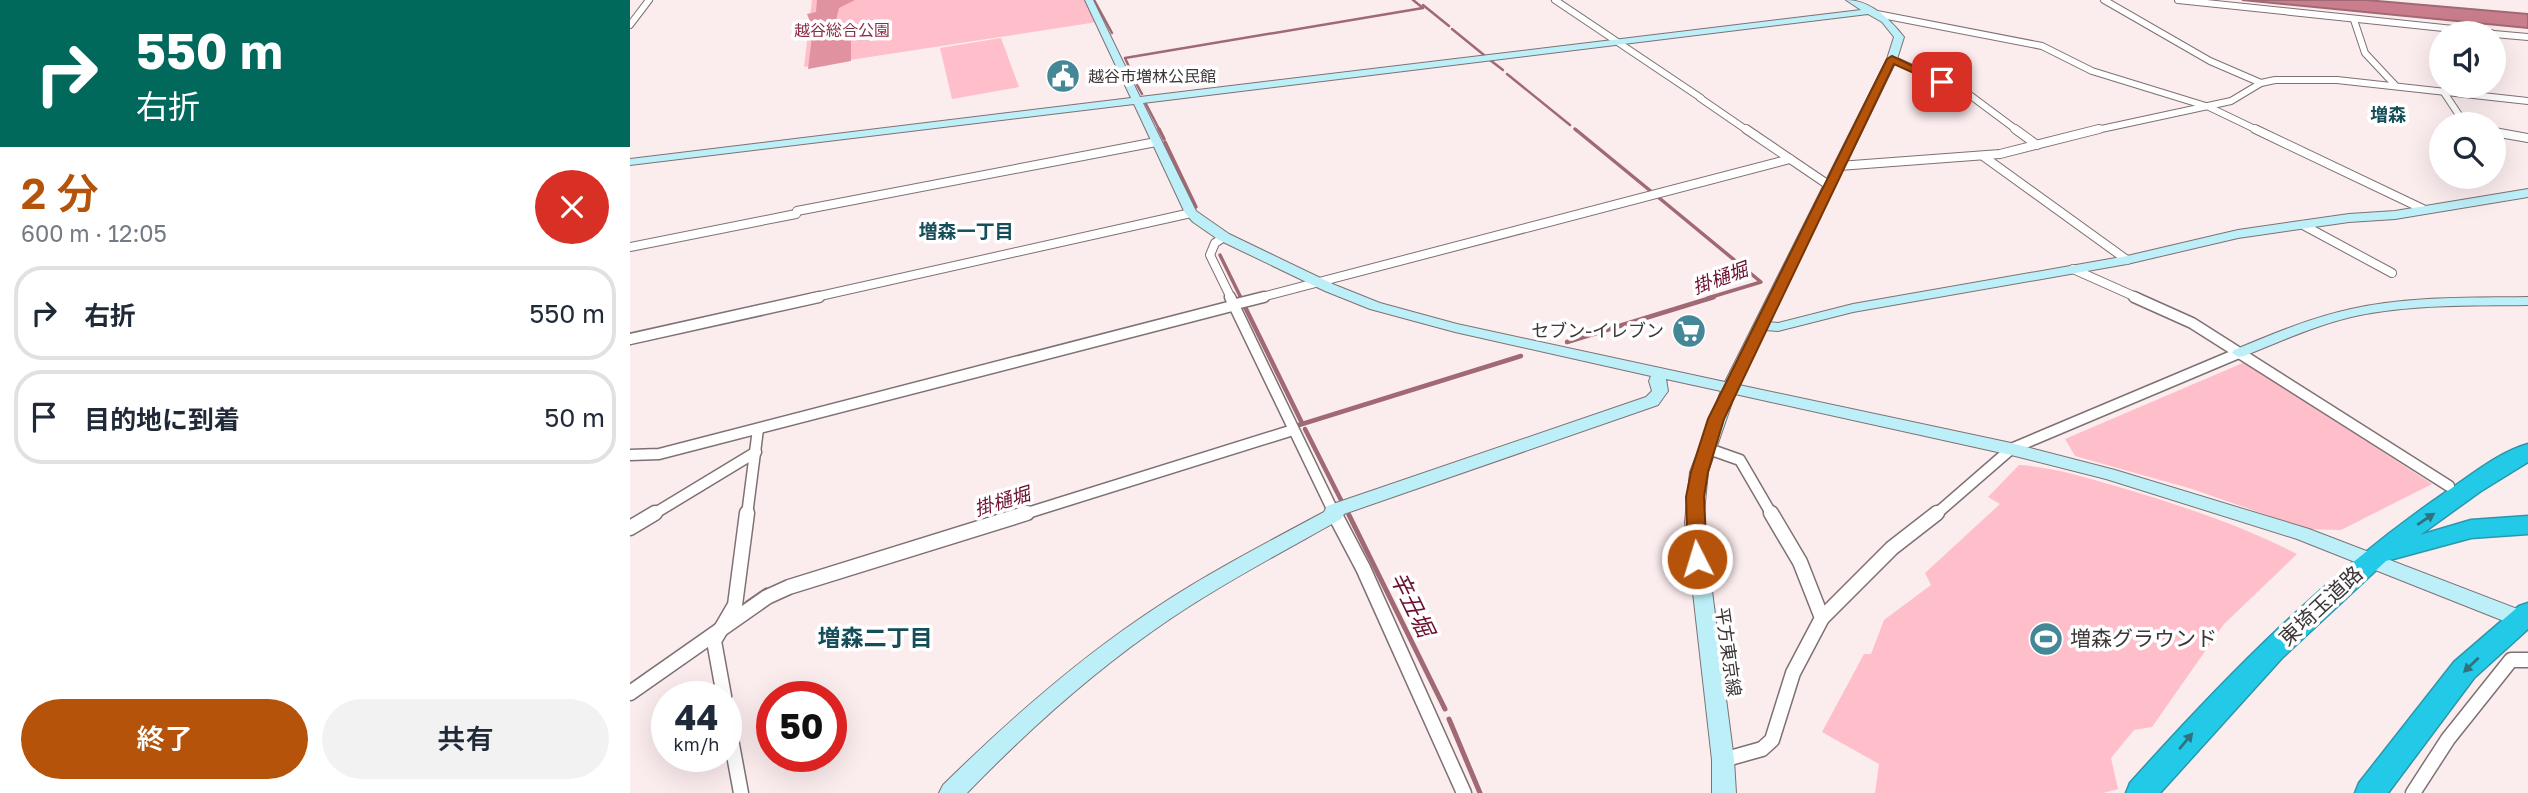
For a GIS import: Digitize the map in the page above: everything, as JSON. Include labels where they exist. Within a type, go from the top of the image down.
[{"type":"highway","name":"東埼玉道路","points":[[2141,793],[2216,705],[2371,559],[2528,452]]},
{"type":"highway","points":[[2371,559],[2471,529],[2528,525]]},
{"type":"highway","points":[[2370,793],[2464,670],[2525,616]]},
{"type":"street","points":[[630,25],[649,0]]},
{"type":"street","points":[[1089,0],[1191,213],[1224,237],[1318,283],[1421,319],[2011,449],[2211,503],[2525,616]]},
{"type":"street","points":[[1555,0],[1829,186]]},
{"type":"street","name":"平方東京線","points":[[1724,793],[1723,760],[1694,522],[1699,472],[1729,388],[1892,59],[1899,37],[1894,27],[1850,0]]},
{"type":"street","points":[[2104,0],[2210,61],[2261,83]]},
{"type":"street","points":[[2178,0],[2429,27]]},
{"type":"street","points":[[630,162],[1136,99],[1875,13],[2042,46],[2092,71],[2208,107],[2423,209]]},
{"type":"street","points":[[2354,20],[2365,53],[2395,85]]},
{"type":"street","points":[[2506,35],[2528,37]]},
{"type":"street","points":[[1892,59],[1967,93],[2037,145]]},
{"type":"street","points":[[1839,166],[1983,156],[2123,122],[2208,107],[2231,101],[2261,83],[2275,80],[2336,80],[2429,89]]},
{"type":"street","points":[[2482,98],[2528,101]]},
{"type":"street","points":[[2506,134],[2528,138]]},
{"type":"street","points":[[630,247],[1156,142]]},
{"type":"street","points":[[1983,156],[2127,260]]},
{"type":"street","points":[[630,455],[659,454],[758,429],[1790,159]]},
{"type":"street","points":[[1761,325],[1778,327],[1917,295],[2127,260],[2238,234],[2528,192]]},
{"type":"street","points":[[630,339],[1191,213]]},
{"type":"street","points":[[2303,225],[2392,273]]},
{"type":"street","points":[[1224,237],[1215,243],[1210,255],[1232,306],[1363,568],[1464,793]]},
{"type":"street","points":[[2073,269],[2192,323],[2449,486]]},
{"type":"street","points":[[1723,760],[1762,749],[1772,740],[1793,673],[1822,618],[1892,548],[1964,492],[2011,449],[2306,326],[2361,311],[2416,305],[2528,300]]},
{"type":"street","points":[[951,793],[1061,693],[1137,632],[1334,512],[1653,401],[1660,391],[1657,381],[1660,373]]},
{"type":"street","points":[[721,681],[714,641],[735,605],[758,429]]},
{"type":"street","points":[[630,693],[718,634],[767,597],[789,587],[1293,430]]},
{"type":"street","points":[[1706,448],[1740,460],[1800,562],[1822,618]]},
{"type":"street","points":[[630,528],[756,452]]},
{"type":"street","points":[[2413,793],[2448,739],[2511,660],[2528,660]]},
{"type":"street","points":[[737,772],[741,793]]},
{"type":"green space","name":"越谷総合公園","points":[[812,0],[1085,0],[1097,22],[804,67]]},
{"type":"green space","points":[[1001,38],[1019,87],[952,99],[940,48]]},
{"type":"green space","points":[[2245,362],[2432,484],[2341,530],[2307,529],[2192,489],[2075,456],[2065,439]]},
{"type":"green space","name":"増森グラウンド","points":[[2019,465],[2066,472],[2207,515],[2297,554],[2224,624],[2152,727],[2134,730],[2111,758],[2118,789],[2103,793],[1875,793],[1879,764],[1822,732],[1864,654],[1871,654],[1884,620],[1931,585],[1925,573],[2000,504],[1988,497]]},
{"type":"shaded area","points":[[817,0],[855,0],[839,8],[832,37],[851,41],[851,61],[808,69],[813,29],[807,14],[816,12]]},
{"type":"shaded area","points":[[2242,0],[2366,0],[2528,14],[2528,28],[2506,26],[2506,21],[2456,21]]},
{"type":"waterway","name":"辛丑堀","points":[[1094,0],[1112,33]]},
{"type":"waterway","points":[[1136,82],[1125,58],[1423,8],[1413,0]]},
{"type":"waterway","name":"掛樋堀","points":[[1423,5],[1449,26]]},
{"type":"waterway","name":"掛樋堀","points":[[1452,29],[1484,55]]},
{"type":"waterway","name":"掛樋堀","points":[[1490,60],[1503,70]]},
{"type":"waterway","name":"掛樋堀","points":[[1507,74],[1570,125]]},
{"type":"waterway","name":"辛丑堀","points":[[1137,85],[1142,94]]},
{"type":"waterway","name":"辛丑堀","points":[[1146,104],[1160,131]]},
{"type":"waterway","name":"掛樋堀","points":[[1577,131],[1575,129],[1653,193]]},
{"type":"waterway","name":"辛丑堀","points":[[1160,131],[1164,139]]},
{"type":"waterway","name":"辛丑堀","points":[[1165,142],[1196,207]]},
{"type":"waterway","name":"掛樋堀","points":[[1658,197],[1761,282],[1708,298]]},
{"type":"waterway","name":"辛丑堀","points":[[1220,255],[1241,298]]},
{"type":"waterway","name":"辛丑堀","points":[[1240,297],[1242,301]]},
{"type":"waterway","name":"掛樋堀","points":[[1567,342],[1714,297]]},
{"type":"waterway","name":"辛丑堀","points":[[1244,305],[1302,423]]},
{"type":"waterway","name":"掛樋堀","points":[[1299,425],[1521,356]]},
{"type":"waterway","name":"辛丑堀","points":[[1305,429],[1342,502]]},
{"type":"waterway","name":"辛丑堀","points":[[1349,515],[1445,709]]},
{"type":"waterway","name":"掛樋堀","points":[[747,603],[766,590]]},
{"type":"waterway","name":"辛丑堀","points":[[1449,719],[1480,793]]},
{"type":"place","name":"越谷市増林公民館","points":[[1063,76]]},
{"type":"place","name":"セブン-イレブン","points":[[1689,331]]},
{"type":"place","name":"増森グラウンド","points":[[2046,639]]},
{"type":"district","name":"増森","points":[[2388,115]]},
{"type":"district","name":"増森一丁目","points":[[966,231]]},
{"type":"district","name":"増森二丁目","points":[[875,638]]},
{"type":"route","points":[[1697,559],[1695,497],[1699,472],[1716,419],[1892,59],[1942,82]]}]
